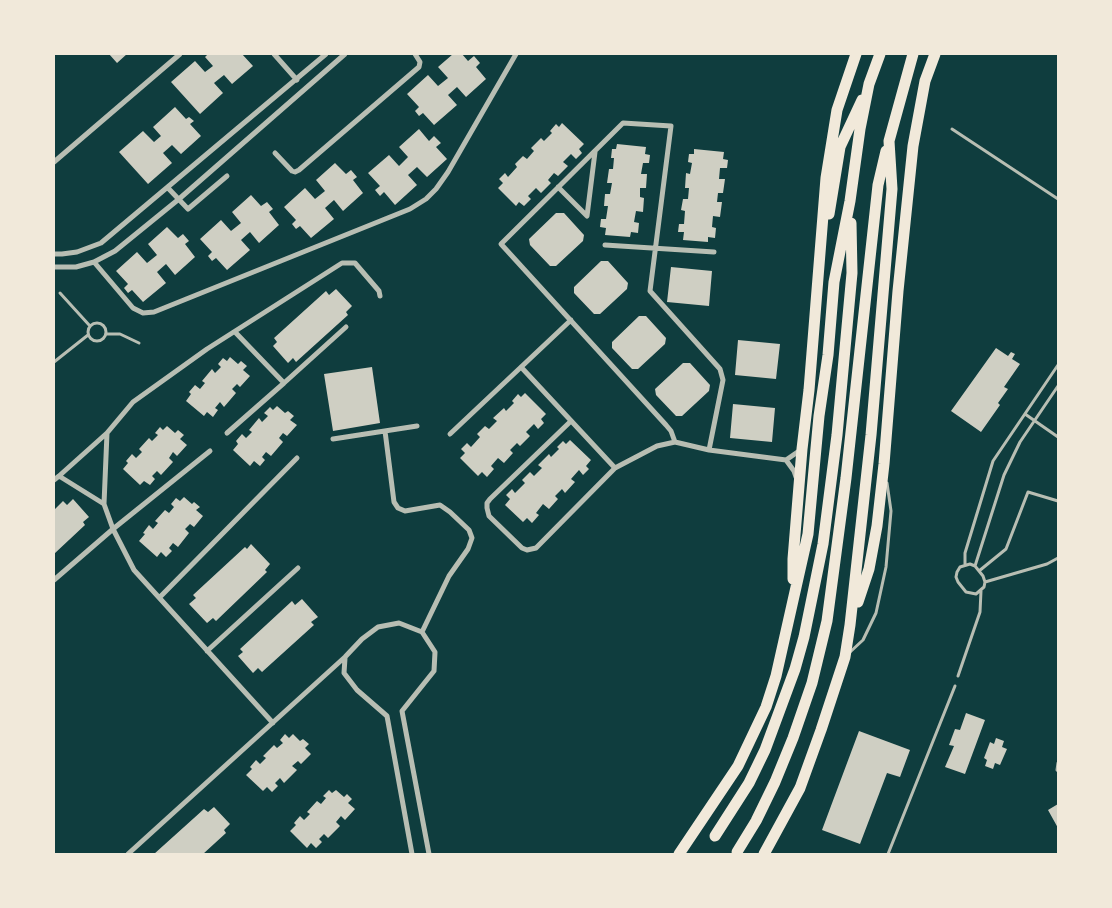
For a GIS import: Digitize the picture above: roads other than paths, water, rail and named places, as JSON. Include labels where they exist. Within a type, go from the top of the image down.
[{"type":"highway","points":[[793,602],[793,559],[809,390],[822,214],[837,110],[856,54]]},
{"type":"highway","points":[[819,270],[840,147],[869,84],[880,54]]},
{"type":"highway","points":[[737,852],[756,821],[776,782],[812,683],[827,621],[846,478],[878,185],[913,54]]},
{"type":"highway","points":[[850,625],[869,569],[877,526],[884,464],[899,274],[913,146],[925,81],[936,54]]},
{"type":"highway","points":[[679,854],[738,766],[766,707],[776,676],[808,534],[819,416],[828,355],[834,282],[850,201],[860,129],[869,84]]},
{"type":"highway","points":[[764,854],[800,788],[845,657],[871,435],[891,198],[889,141]]},
{"type":"highway","points":[[715,836],[749,783],[765,750],[795,669],[809,612],[825,527],[837,435],[852,273],[850,201]]},
{"type":"street","points":[[54,162],[180,54]]},
{"type":"street","points":[[274,54],[297,80]]},
{"type":"street","points":[[54,254],[77,252],[101,243],[326,54]]},
{"type":"street","points":[[54,267],[76,267],[94,262],[115,251],[345,54]]},
{"type":"street","points":[[275,153],[292,171],[299,170],[419,67],[420,62],[415,54]]},
{"type":"street","points":[[94,262],[133,308],[143,313],[154,312],[410,209],[431,194],[448,172],[516,54]]},
{"type":"street","points":[[675,442],[666,425],[500,244],[623,124],[672,126],[650,291],[720,369],[723,380],[709,450]]},
{"type":"street","points":[[558,187],[587,216],[595,151]]},
{"type":"street","points":[[168,188],[188,209],[227,176]]},
{"type":"street","points":[[605,246],[714,252]]},
{"type":"street","points":[[54,480],[108,432],[133,402],[207,349],[342,263],[355,263],[379,291],[380,296]]},
{"type":"street","points":[[450,434],[571,320]]},
{"type":"street","points":[[227,433],[346,327]]},
{"type":"street","points":[[235,332],[284,383]]},
{"type":"street","points":[[521,367],[615,468]]},
{"type":"street","points":[[571,421],[490,499],[486,508],[489,516],[519,546],[527,550],[536,548],[615,468],[657,446],[675,442],[709,450],[786,460],[802,449]]},
{"type":"street","points":[[333,439],[417,426]]},
{"type":"street","points":[[385,431],[394,502],[398,508],[405,511],[440,505],[469,530],[472,538],[468,549],[449,576],[422,632]]},
{"type":"street","points":[[108,432],[104,504],[113,529],[134,570],[273,723]]},
{"type":"street","points":[[54,580],[210,450]]},
{"type":"street","points":[[160,597],[297,458]]},
{"type":"street","points":[[786,460],[794,471],[800,490]]},
{"type":"street","points":[[59,476],[104,504]]},
{"type":"street","points":[[208,652],[298,568]]},
{"type":"street","points":[[128,854],[345,657],[362,639],[378,627],[399,623],[422,632],[435,652],[434,671],[402,711],[429,854]]},
{"type":"street","points":[[345,657],[344,673],[357,690],[387,716],[412,854]]},
{"type":"lane","points":[[952,129],[1058,200]]},
{"type":"lane","points":[[60,293],[90,326]]},
{"type":"lane","points":[[54,362],[88,335],[90,326],[95,323],[101,324],[106,328],[106,334],[103,339],[98,341],[92,340],[88,335]]},
{"type":"lane","points":[[106,334],[120,334],[140,343]]},
{"type":"lane","points":[[965,565],[965,553],[993,461],[1058,365]]},
{"type":"lane","points":[[975,566],[1004,475],[1020,442],[1058,386]]},
{"type":"lane","points":[[1025,414],[1058,437]]},
{"type":"lane","points":[[845,657],[863,640],[876,613],[886,566],[891,511],[884,464]]},
{"type":"lane","points":[[979,571],[1006,549],[1028,492],[1058,501]]},
{"type":"lane","points":[[984,582],[1047,564],[1058,558]]},
{"type":"lane","points":[[958,676],[980,612],[981,591],[984,582],[975,566],[965,565],[957,572],[958,582],[966,592],[976,594],[981,591]]},
{"type":"lane","points":[[888,854],[955,686]]},
{"type":"lane","points":[[1058,763],[1056,770],[1058,771]]}]
